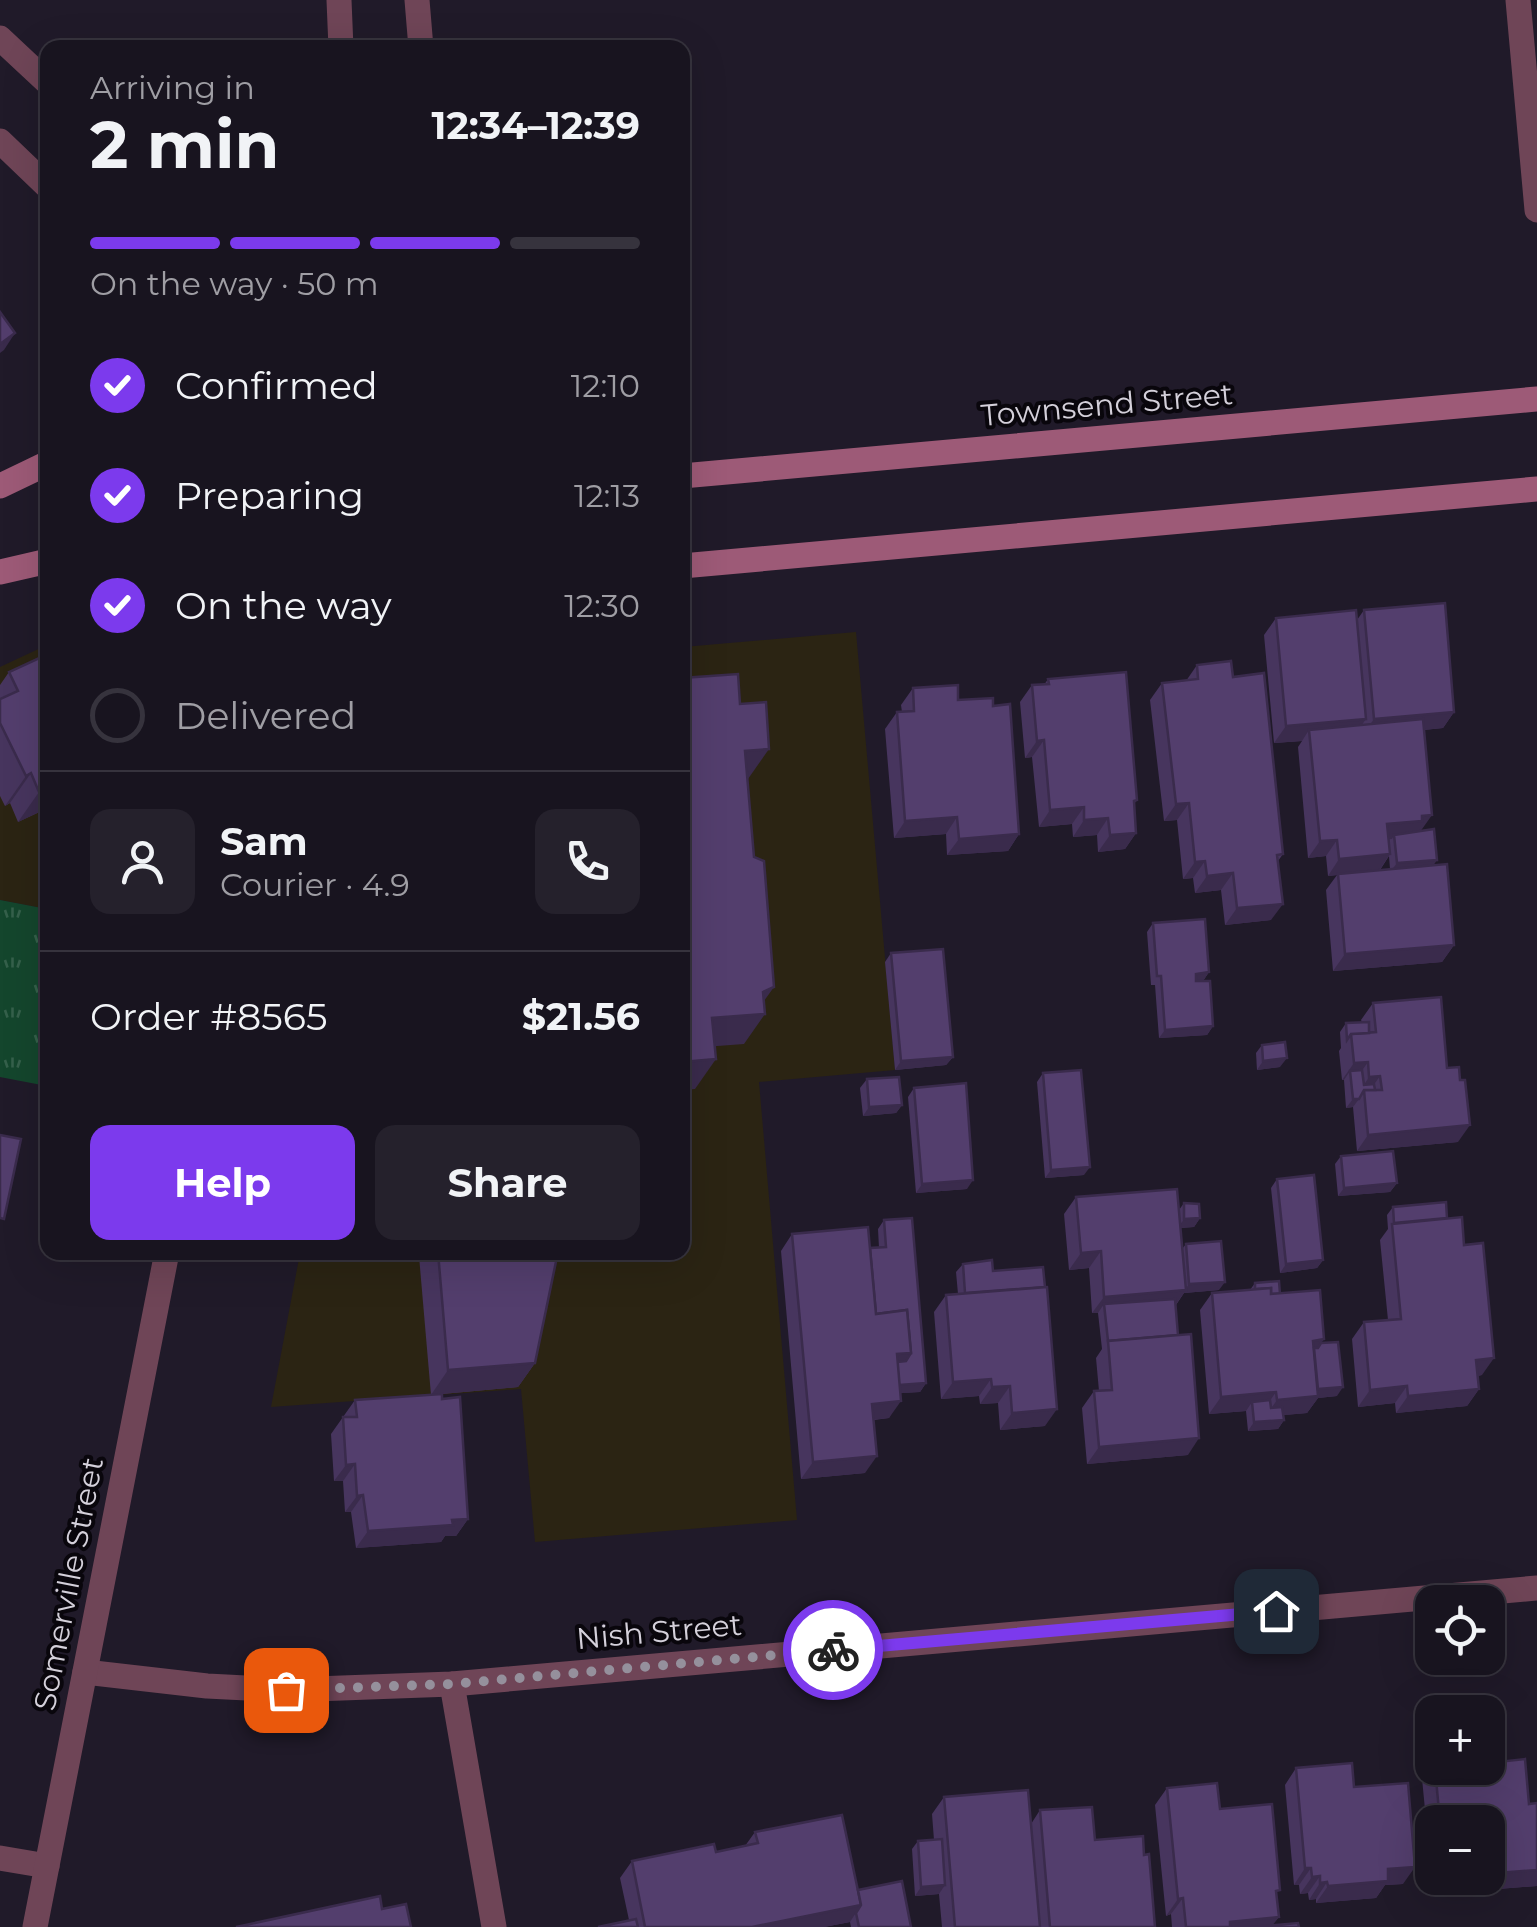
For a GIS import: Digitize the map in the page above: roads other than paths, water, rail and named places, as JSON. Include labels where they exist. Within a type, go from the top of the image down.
[{"type":"main road","name":"Townsend Street","points":[[690,475],[1537,399]]},
{"type":"main road","points":[[0,486],[40,467]]},
{"type":"main road","points":[[690,565],[1537,489]]},
{"type":"main road","points":[[0,572],[40,563]]},
{"type":"street","points":[[339,0],[340,40]]},
{"type":"street","points":[[417,0],[420,40]]},
{"type":"street","points":[[1518,0],[1537,210]]},
{"type":"street","points":[[0,38],[40,75]]},
{"type":"street","points":[[0,141],[40,178]]},
{"type":"street","name":"Somerville Street","points":[[35,1927],[164,1260]]},
{"type":"street","name":"Nish Street","points":[[86,1672],[270,1689],[452,1684],[1537,1588]]},
{"type":"street","points":[[452,1684],[494,1927]]},
{"type":"street","points":[[0,1858],[47,1866]]}]
